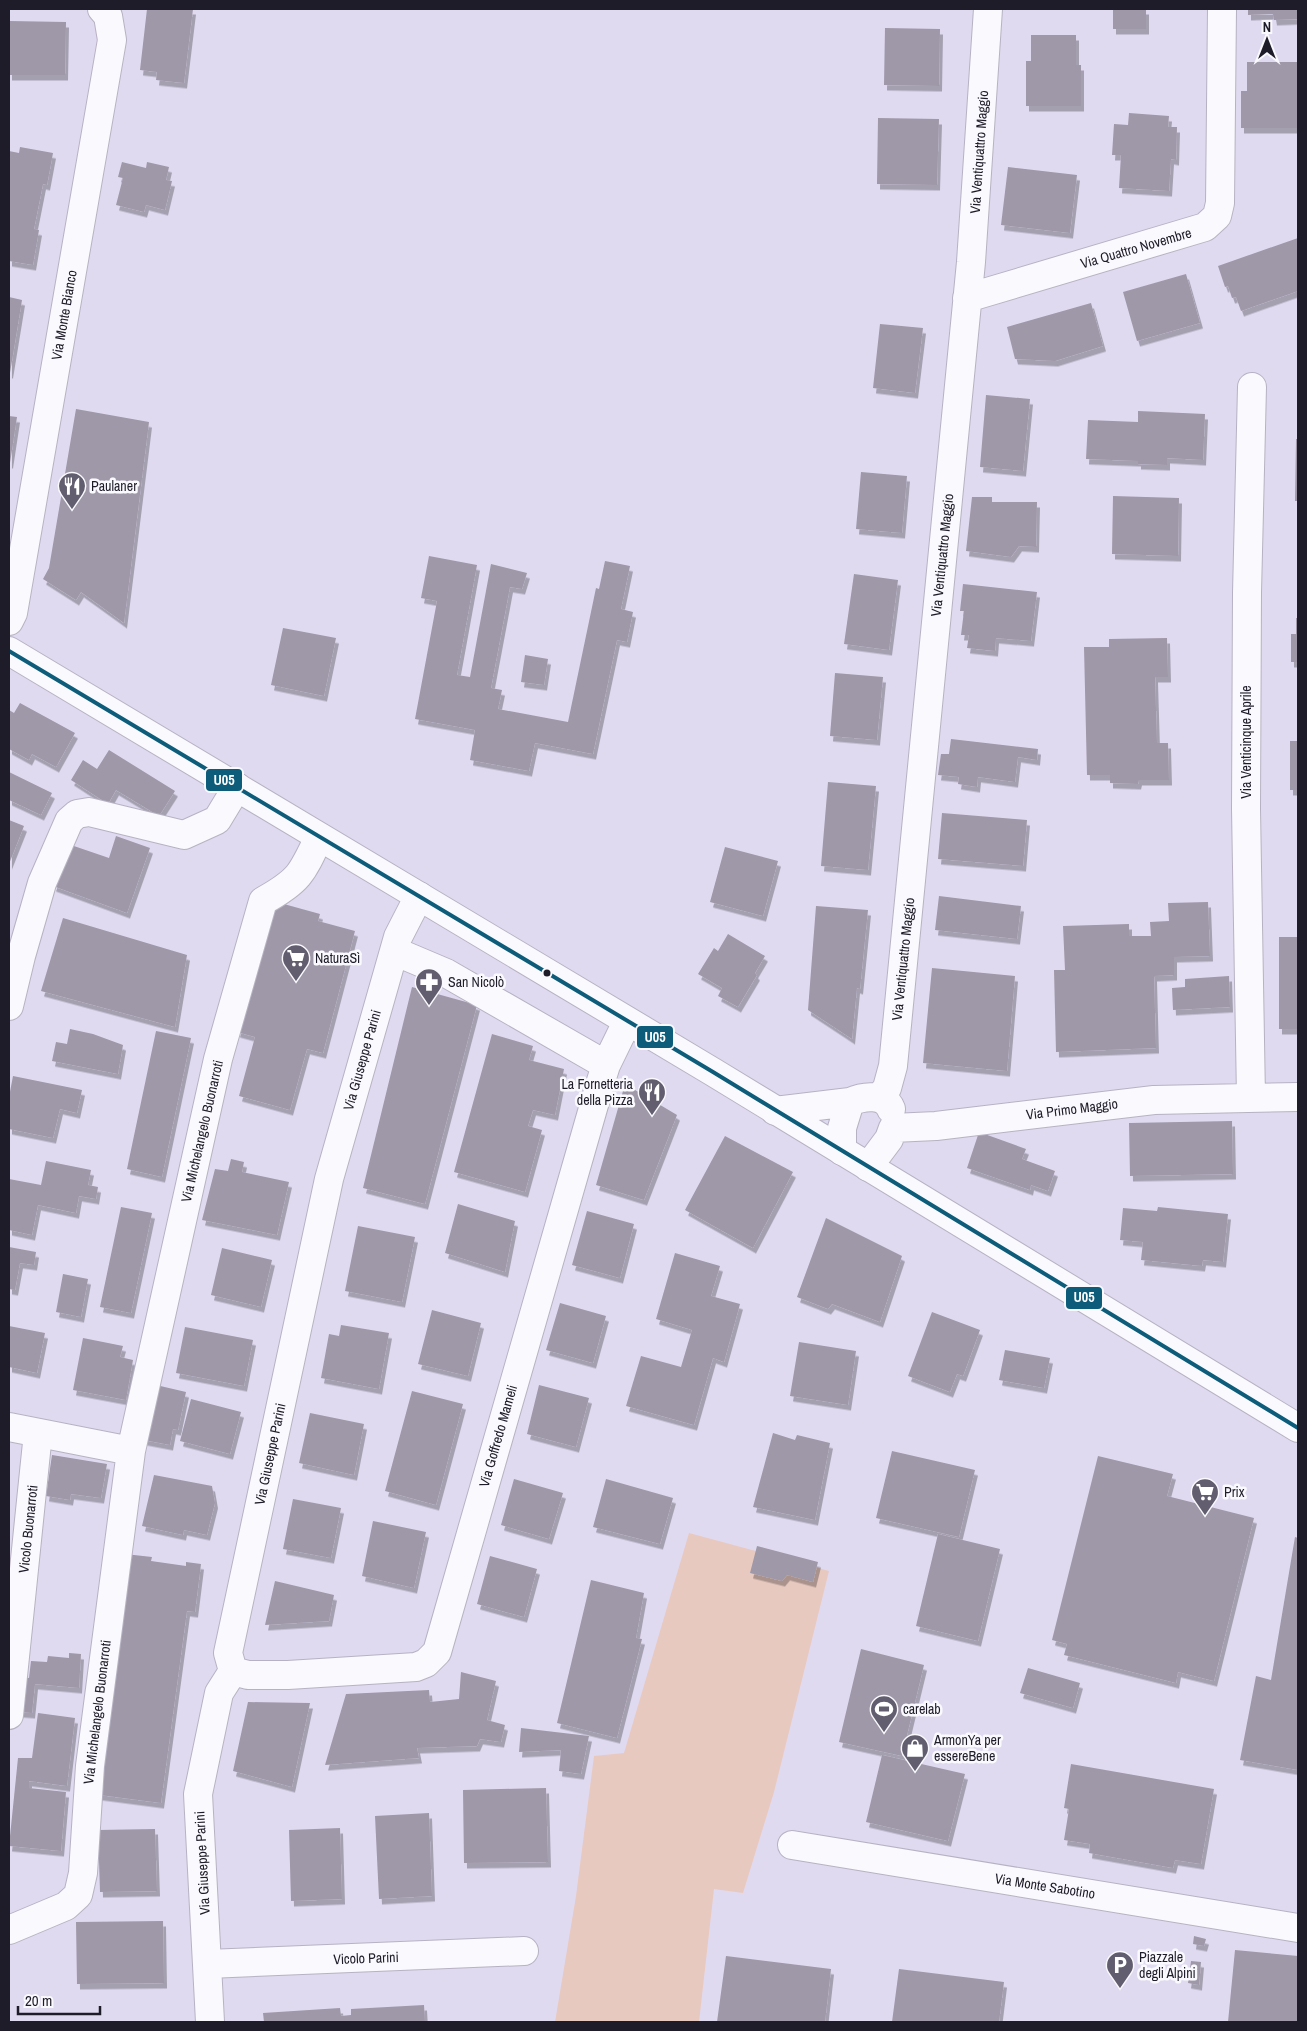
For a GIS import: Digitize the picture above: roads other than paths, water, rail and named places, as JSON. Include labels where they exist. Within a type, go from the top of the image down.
[{"type":"street","name":"Via Monte Bianco","points":[[9,622],[13,613],[112,40],[108,16],[102,9]]},
{"type":"street","name":"Via Ventiquattro Maggio","points":[[879,1098],[887,1088],[892,1066],[968,298],[988,9]]},
{"type":"street","name":"Via Quattro Novembre","points":[[968,298],[1205,228],[1218,216],[1220,203],[1222,9]]},
{"type":"street","name":"Via Venticinque Aprile","points":[[1251,1098],[1246,799],[1247,593],[1252,386]]},
{"type":"street","points":[[9,651],[419,896],[1298,1428]]},
{"type":"street","points":[[9,1006],[42,883],[69,821],[77,814],[89,812],[184,835],[216,820],[236,787]]},
{"type":"street","name":"Via Michelangelo Buonarroti","points":[[9,1930],[66,1906],[78,1895],[83,1873],[90,1766],[131,1450],[218,1059],[263,901],[283,890],[298,877],[319,837]]},
{"type":"street","name":"Via Giuseppe Parini","points":[[210,2022],[198,1794],[219,1693],[233,1671],[228,1653],[329,1179],[398,937],[419,896]]},
{"type":"street","points":[[394,951],[446,973],[606,1065]]},
{"type":"street","name":"Via Goffredo Mameli","points":[[233,1671],[248,1675],[288,1675],[416,1667],[426,1663],[438,1652],[606,1065],[627,1022]]},
{"type":"street","points":[[775,1111],[850,1102],[858,1098],[870,1096],[879,1098],[890,1106],[893,1128],[889,1139],[868,1167]]},
{"type":"street","name":"Via Primo Maggio","points":[[893,1128],[936,1126],[1145,1101],[1298,1097]]},
{"type":"street","points":[[842,1151],[842,1128],[850,1102]]},
{"type":"street","points":[[9,1428],[131,1450]]},
{"type":"street","name":"Vicolo Buonarroti","points":[[9,1714],[38,1433]]},
{"type":"street","name":"Via Monte Sabotino","points":[[792,1845],[970,1864],[1298,1928]]},
{"type":"street","name":"Vicolo Parini","points":[[208,1964],[524,1951]]},
{"type":"place","name":"Paulaner","points":[[72,510]]},
{"type":"place","name":"NaturaSì","points":[[296,982]]},
{"type":"place","name":"San Nicolò","points":[[429,1006]]},
{"type":"place","name":"La Fornetteria della Pizza","points":[[652,1116]]},
{"type":"place","name":"Prix","points":[[1205,1516]]},
{"type":"place","name":"carelab","points":[[884,1733]]},
{"type":"place","name":"ArmonYa per essereBene","points":[[915,1772]]},
{"type":"place","name":"Piazzale degli Alpini","points":[[1120,1989]]}]
